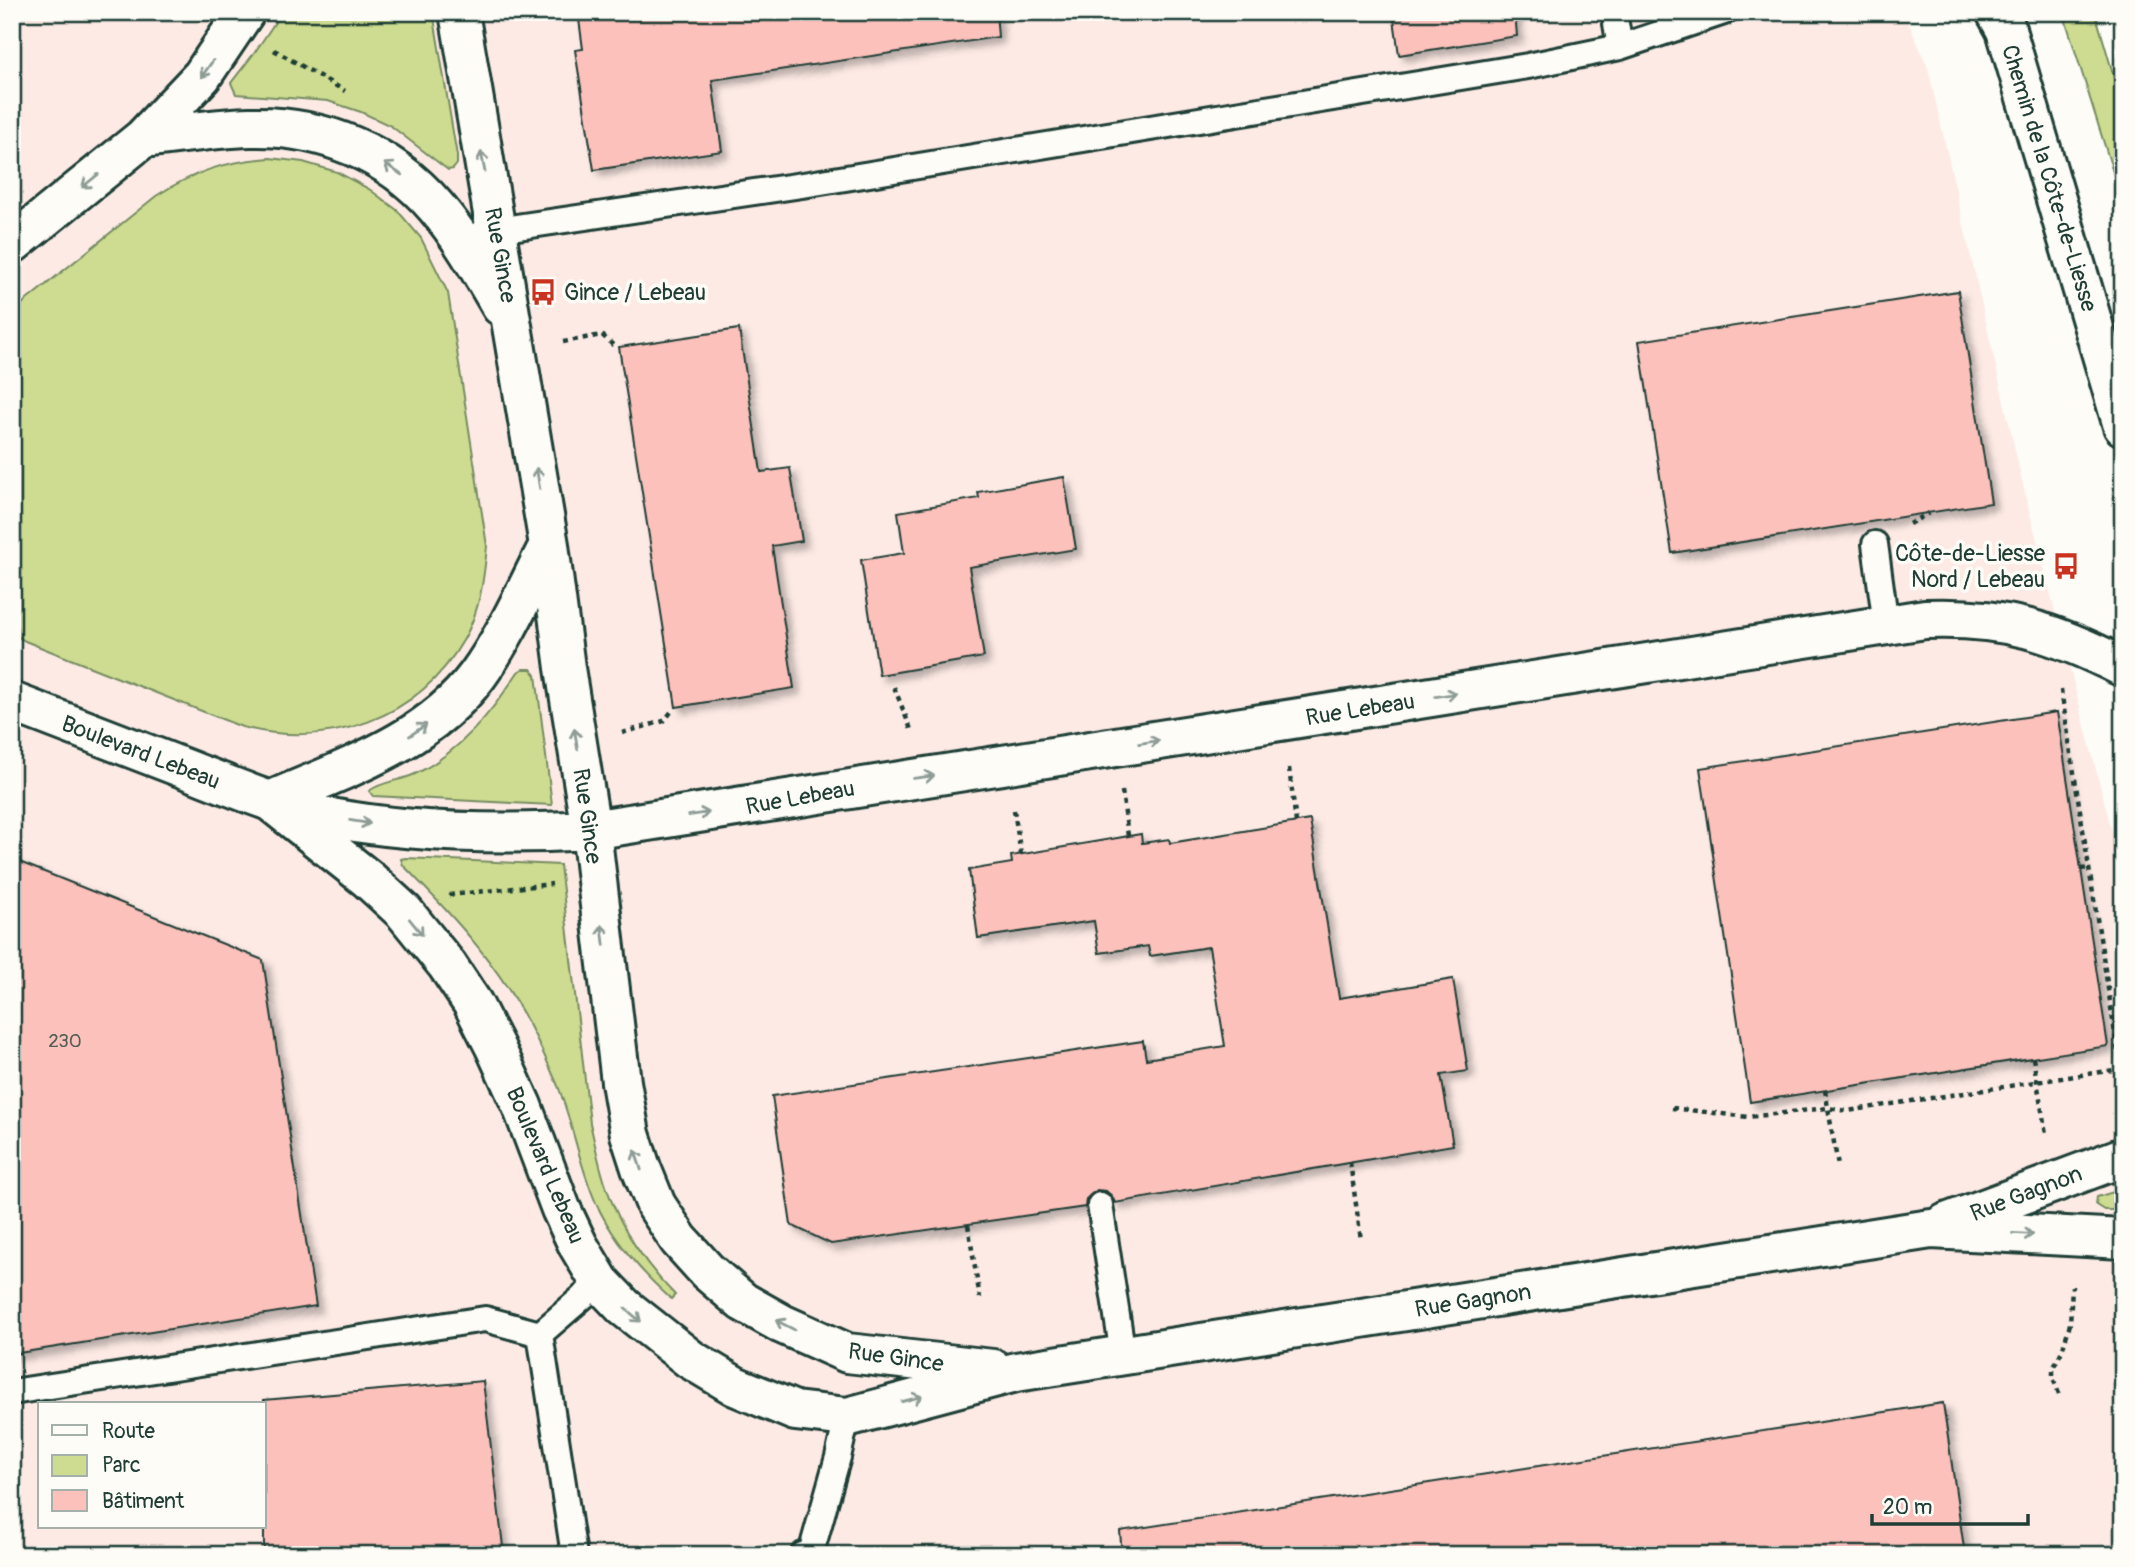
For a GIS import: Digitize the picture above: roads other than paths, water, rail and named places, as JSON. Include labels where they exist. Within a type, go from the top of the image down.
[{"type":"street","points":[[12,244],[143,138],[202,76],[245,12]]},
{"type":"street","name":"Rue Gince","points":[[459,12],[549,545],[565,668],[591,830],[621,1083],[630,1133],[640,1168],[656,1205],[679,1240],[707,1271],[743,1302],[782,1324],[847,1353],[1016,1372]]},
{"type":"street","name":"Chemin de la Côte-de-Liesse","points":[[2001,18],[2123,426]]},
{"type":"street","points":[[143,138],[250,127],[316,133],[347,142],[372,155],[413,183],[436,206],[458,235],[514,326]]},
{"type":"street","points":[[270,801],[387,750],[448,707],[476,677],[502,636],[549,545]]},
{"type":"street","name":"Rue Lebeau","points":[[591,830],[1925,620],[1985,620],[2035,628],[2123,667]]},
{"type":"street","name":"Boulevard Lebeau","points":[[12,702],[270,801],[325,816],[393,827],[474,832],[545,833],[591,830]]},
{"type":"street","name":"Boulevard Lebeau","points":[[270,801],[404,912],[447,965],[473,1004],[495,1046],[578,1245],[600,1282],[654,1333],[735,1386],[794,1411],[846,1417],[1016,1372]]},
{"type":"street","name":"Rue Gagnon","points":[[1930,1229],[2123,1157]]},
{"type":"street","name":"Rue Gagnon","points":[[1016,1372],[1930,1229],[2123,1238]]},
{"type":"lane","points":[[1614,12],[1620,47]]},
{"type":"lane","points":[[458,235],[809,184],[1528,66],[1620,47],[1724,12]]},
{"type":"lane","points":[[1875,544],[1886,625]]},
{"type":"lane","points":[[1100,1205],[1123,1355]]},
{"type":"lane","points":[[540,1334],[600,1282]]},
{"type":"lane","points":[[12,1392],[485,1319],[540,1334]]},
{"type":"lane","points":[[540,1334],[574,1555]]},
{"type":"lane","points":[[803,1555],[811,1553],[838,1457],[846,1417]]},
{"type":"place","name":"Gince / Lebeau","points":[[543,292]]},
{"type":"place","name":"Côte-de-Liesse Nord / Lebeau","points":[[2066,566]]}]
